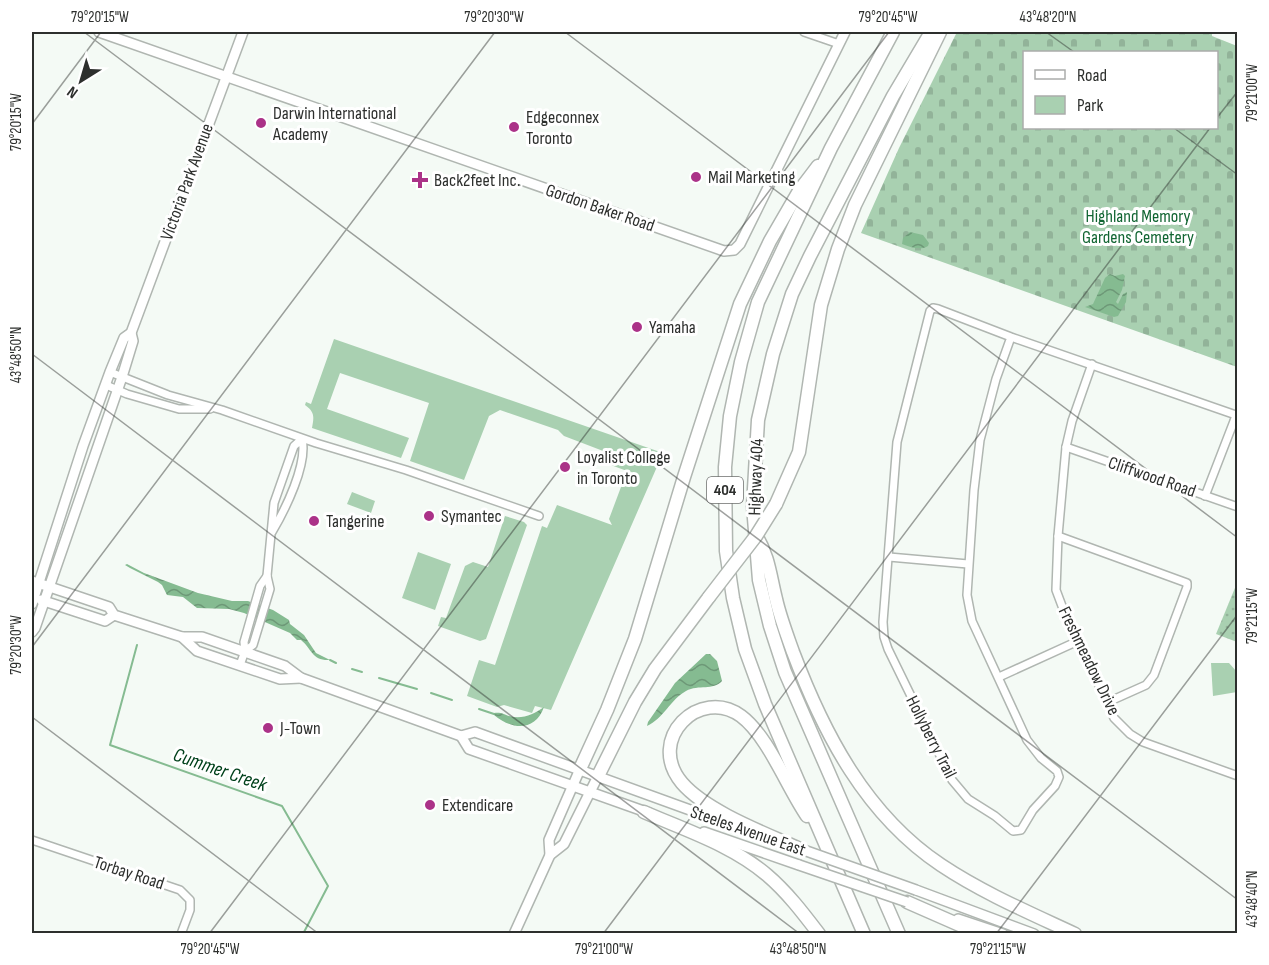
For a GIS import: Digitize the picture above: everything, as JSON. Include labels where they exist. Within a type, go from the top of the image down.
[{"type":"highway","name":"Highway 404","points":[[864,933],[765,704],[745,649],[733,598],[726,551],[725,467],[730,417],[741,362],[758,303],[831,148],[893,32]]},
{"type":"highway","name":"Highway 404","points":[[899,933],[784,672],[759,580],[754,495],[758,420],[773,354],[792,294],[893,96],[931,32]]},
{"type":"highway","points":[[598,776],[635,702],[655,669],[756,536],[776,504],[799,452],[821,305],[838,249],[855,205],[940,32]]},
{"type":"highway","points":[[580,769],[607,710],[635,639],[680,488],[740,304],[770,241],[799,191],[831,148]]},
{"type":"highway","points":[[755,534],[766,553],[777,602],[806,683],[850,773],[877,808],[909,841],[957,875],[982,890],[1076,933]]},
{"type":"highway","points":[[798,848],[724,814],[684,785],[675,774],[670,742],[678,724],[691,714],[711,708],[728,710],[741,716],[755,729],[796,800],[820,835]]},
{"type":"highway","points":[[644,812],[723,847],[746,860],[766,874],[785,892],[819,933]]},
{"type":"highway","points":[[907,902],[980,933]]},
{"type":"highway","points":[[890,912],[904,933]]},
{"type":"main road","name":"Gordon Baker Road","points":[[99,32],[724,251],[734,250],[740,244],[845,32]]},
{"type":"main road","name":"Victoria Park Avenue","points":[[32,600],[35,582],[110,372],[124,338],[131,333],[243,32]]},
{"type":"main road","name":"Victoria Park Avenue","points":[[32,632],[51,587],[122,377],[133,341],[131,333]]},
{"type":"main road","name":"Steeles Avenue East","points":[[35,582],[109,607],[114,615],[182,638],[197,651],[280,679],[301,678]]},
{"type":"main road","name":"Steeles Avenue East","points":[[32,600],[105,621],[114,615]]},
{"type":"main road","name":"Steeles Avenue East","points":[[182,638],[202,636],[285,666],[301,678],[461,736],[475,732],[1034,933]]},
{"type":"main road","name":"Steeles Avenue East","points":[[461,736],[469,749],[644,812],[1003,933]]},
{"type":"main road","points":[[550,855],[549,840],[580,769]]},
{"type":"main road","points":[[514,933],[550,855],[564,844],[598,776]]},
{"type":"street","points":[[804,32],[839,44]]},
{"type":"street","name":"Hollyberry Trail","points":[[1011,337],[982,426],[966,582],[968,607],[972,621],[1027,740],[1041,758],[1058,771],[1059,777],[1055,786],[1044,796],[1021,830],[1013,831],[994,815],[974,803],[955,784],[888,650],[884,637],[883,624],[897,442],[930,311],[933,308],[938,309],[1011,337],[1236,415],[1205,496]]},
{"type":"street","name":"Freshmeadow Drive","points":[[1092,364],[1072,421],[1066,447],[1058,536],[1056,591],[1114,718],[1130,734],[1143,742],[1238,776]]},
{"type":"street","points":[[110,372],[168,395],[222,410],[302,439],[406,470],[539,516]]},
{"type":"street","points":[[106,385],[179,409],[222,410]]},
{"type":"street","points":[[245,651],[253,645],[270,589],[267,576],[274,503],[294,446],[302,439]]},
{"type":"street","points":[[272,532],[291,494],[305,450],[302,439]]},
{"type":"street","name":"Cliffwood Road","points":[[1066,447],[1238,507]]},
{"type":"street","points":[[1058,536],[1187,583],[1154,675],[1146,685],[1108,702]]},
{"type":"street","points":[[889,557],[968,564]]},
{"type":"street","points":[[240,665],[260,586],[267,576]]},
{"type":"street","points":[[999,676],[1078,641]]},
{"type":"street","name":"Torbay Road","points":[[32,840],[180,890],[190,900],[190,910],[181,933]]},
{"type":"green space","name":"Highland Memory Gardens Cemetery","points":[[957,32],[1212,32],[1212,36],[1237,46],[1237,367],[861,233],[899,148]]},
{"type":"green space","points":[[334,339],[663,453],[551,710],[535,706],[532,713],[504,705],[497,707],[467,696],[479,660],[495,665],[542,526],[547,528],[557,505],[612,525],[609,519],[627,471],[608,464],[611,454],[564,436],[558,430],[500,410],[489,416],[464,480],[410,461],[429,403],[340,373],[327,409],[409,438],[401,458],[312,428],[313,415],[305,405],[306,402],[311,404]]},
{"type":"green space","points":[[352,492],[375,501],[371,513],[347,504]]},
{"type":"green space","points":[[505,516],[527,525],[486,639],[480,641],[438,626],[441,617],[446,618],[465,566],[473,562],[488,567]]},
{"type":"green space","points":[[418,552],[451,564],[435,610],[402,598]]},
{"type":"green space","points":[[1237,583],[1238,642],[1216,634]]},
{"type":"green space","points":[[1211,663],[1229,663],[1237,672],[1237,692],[1213,696]]},
{"type":"water","points":[[910,232],[923,235],[929,243],[928,246],[919,248],[902,244],[903,238]]},
{"type":"water","points":[[1110,274],[1125,276],[1116,302],[1118,304],[1123,294],[1127,292],[1126,302],[1118,316],[1114,317],[1085,307],[1093,304],[1105,278]]},
{"type":"water","points":[[125,565],[144,573],[198,593],[232,601],[248,601],[273,610],[289,620],[290,624],[304,635],[316,653],[330,660],[319,659],[301,640],[297,640],[290,633],[244,613],[229,609],[197,608],[183,597],[167,595],[162,585]]},
{"type":"water","points":[[706,654],[710,654],[717,661],[722,681],[714,686],[686,691],[658,719],[647,726],[675,683]]},
{"type":"water","points":[[544,707],[535,721],[522,726],[508,724],[494,715],[498,713],[523,717]]},
{"type":"waterway","name":"Cummer Creek","points":[[137,645],[110,745],[282,806],[328,886],[303,934]]},
{"type":"waterway","points":[[330,660],[336,663]]},
{"type":"waterway","points":[[352,669],[362,672]]},
{"type":"waterway","points":[[379,678],[417,689]]},
{"type":"waterway","points":[[431,693],[452,700]]},
{"type":"waterway","points":[[479,709],[494,714]]},
{"type":"place","name":"Darwin International Academy","points":[[261,123]]},
{"type":"place","name":"Edgeconnex Toronto","points":[[514,127]]},
{"type":"place","name":"Mail Marketing","points":[[696,177]]},
{"type":"place","name":"Back2feet Inc.","points":[[420,180]]},
{"type":"place","name":"Yamaha","points":[[637,327]]},
{"type":"place","name":"Loyalist College in Toronto","points":[[565,467]]},
{"type":"place","name":"Symantec","points":[[429,516]]},
{"type":"place","name":"Tangerine","points":[[314,521]]},
{"type":"place","name":"J-Town","points":[[268,728]]},
{"type":"place","name":"Extendicare","points":[[430,805]]}]
